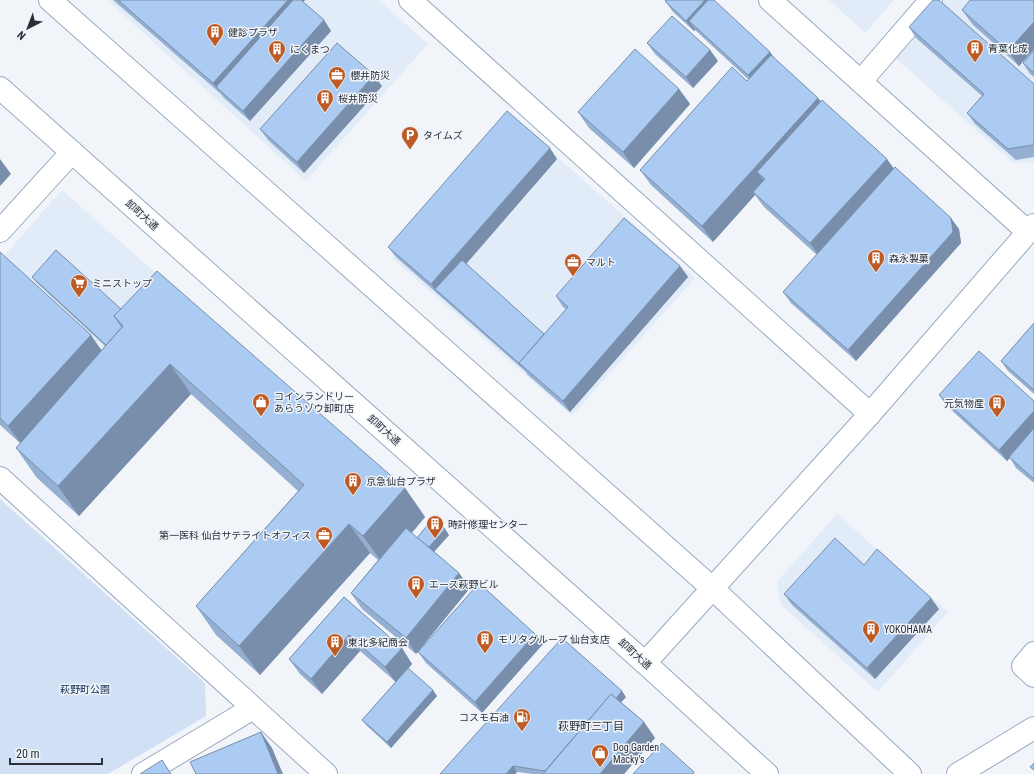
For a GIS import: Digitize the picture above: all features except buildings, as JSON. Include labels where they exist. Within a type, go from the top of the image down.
[{"type":"street","points":[[50,0],[712,588],[910,774]]},
{"type":"street","points":[[410,0],[870,414]]},
{"type":"street","points":[[645,663],[870,414],[1031,228],[770,0]]},
{"type":"street","points":[[861,81],[931,0]]},
{"type":"street","name":"卸町大通","points":[[0,88],[645,663],[767,774]]},
{"type":"street","points":[[0,231],[72,152]]},
{"type":"street","points":[[0,478],[326,774]]},
{"type":"street","points":[[1034,653],[1023,666],[1034,676]]},
{"type":"street","points":[[143,774],[253,708]]},
{"type":"street","points":[[958,774],[1034,728]]},
{"type":"shaded area","points":[[107,0],[379,0],[428,44],[306,181]]},
{"type":"shaded area","points":[[829,0],[894,0],[865,33]]},
{"type":"shaded area","points":[[941,0],[1034,0],[1034,162],[1013,163],[892,55]]},
{"type":"shaded area","points":[[515,120],[695,278],[572,416],[392,258]]},
{"type":"shaded area","points":[[62,190],[177,292],[116,360],[3,257]]},
{"type":"shaded area","name":"YOKOHAMA","points":[[837,514],[948,612],[878,692],[781,605],[777,582]]},
{"type":"green space","name":"萩野町公園","points":[[0,499],[205,683],[206,716],[108,774],[0,774]]},
{"type":"place","name":"健診プラザ","points":[[215,47]]},
{"type":"place","name":"青葉化成","points":[[975,63]]},
{"type":"place","name":"にくまつ","points":[[277,64]]},
{"type":"place","name":"櫻井防災","points":[[337,90]]},
{"type":"place","name":"桜井防災","points":[[325,113]]},
{"type":"place","name":"タイムズ","points":[[410,150]]},
{"type":"place","name":"森永製菓","points":[[876,273]]},
{"type":"place","name":"マルト","points":[[573,277]]},
{"type":"place","name":"ミニストップ","points":[[79,298]]},
{"type":"place","name":"コインランドリー あらうゾウ卸町店","points":[[261,417]]},
{"type":"place","name":"元気物産","points":[[997,418]]},
{"type":"place","name":"京急仙台プラザ","points":[[353,496]]},
{"type":"place","name":"時計修理センター","points":[[435,539]]},
{"type":"place","name":"第一医科 仙台サテライトオフィス","points":[[324,550]]},
{"type":"place","name":"エース萩野ビル","points":[[416,599]]},
{"type":"place","name":"YOKOHAMA","points":[[871,644]]},
{"type":"place","name":"モリタグループ 仙台支店","points":[[485,654]]},
{"type":"place","name":"東北多紀商会","points":[[335,657]]},
{"type":"place","name":"コスモ石油","points":[[522,732]]},
{"type":"place","name":"Dog Garden Macky's","points":[[600,768]]},
{"type":"district","name":"萩野町三丁目","points":[[591,726]]}]
